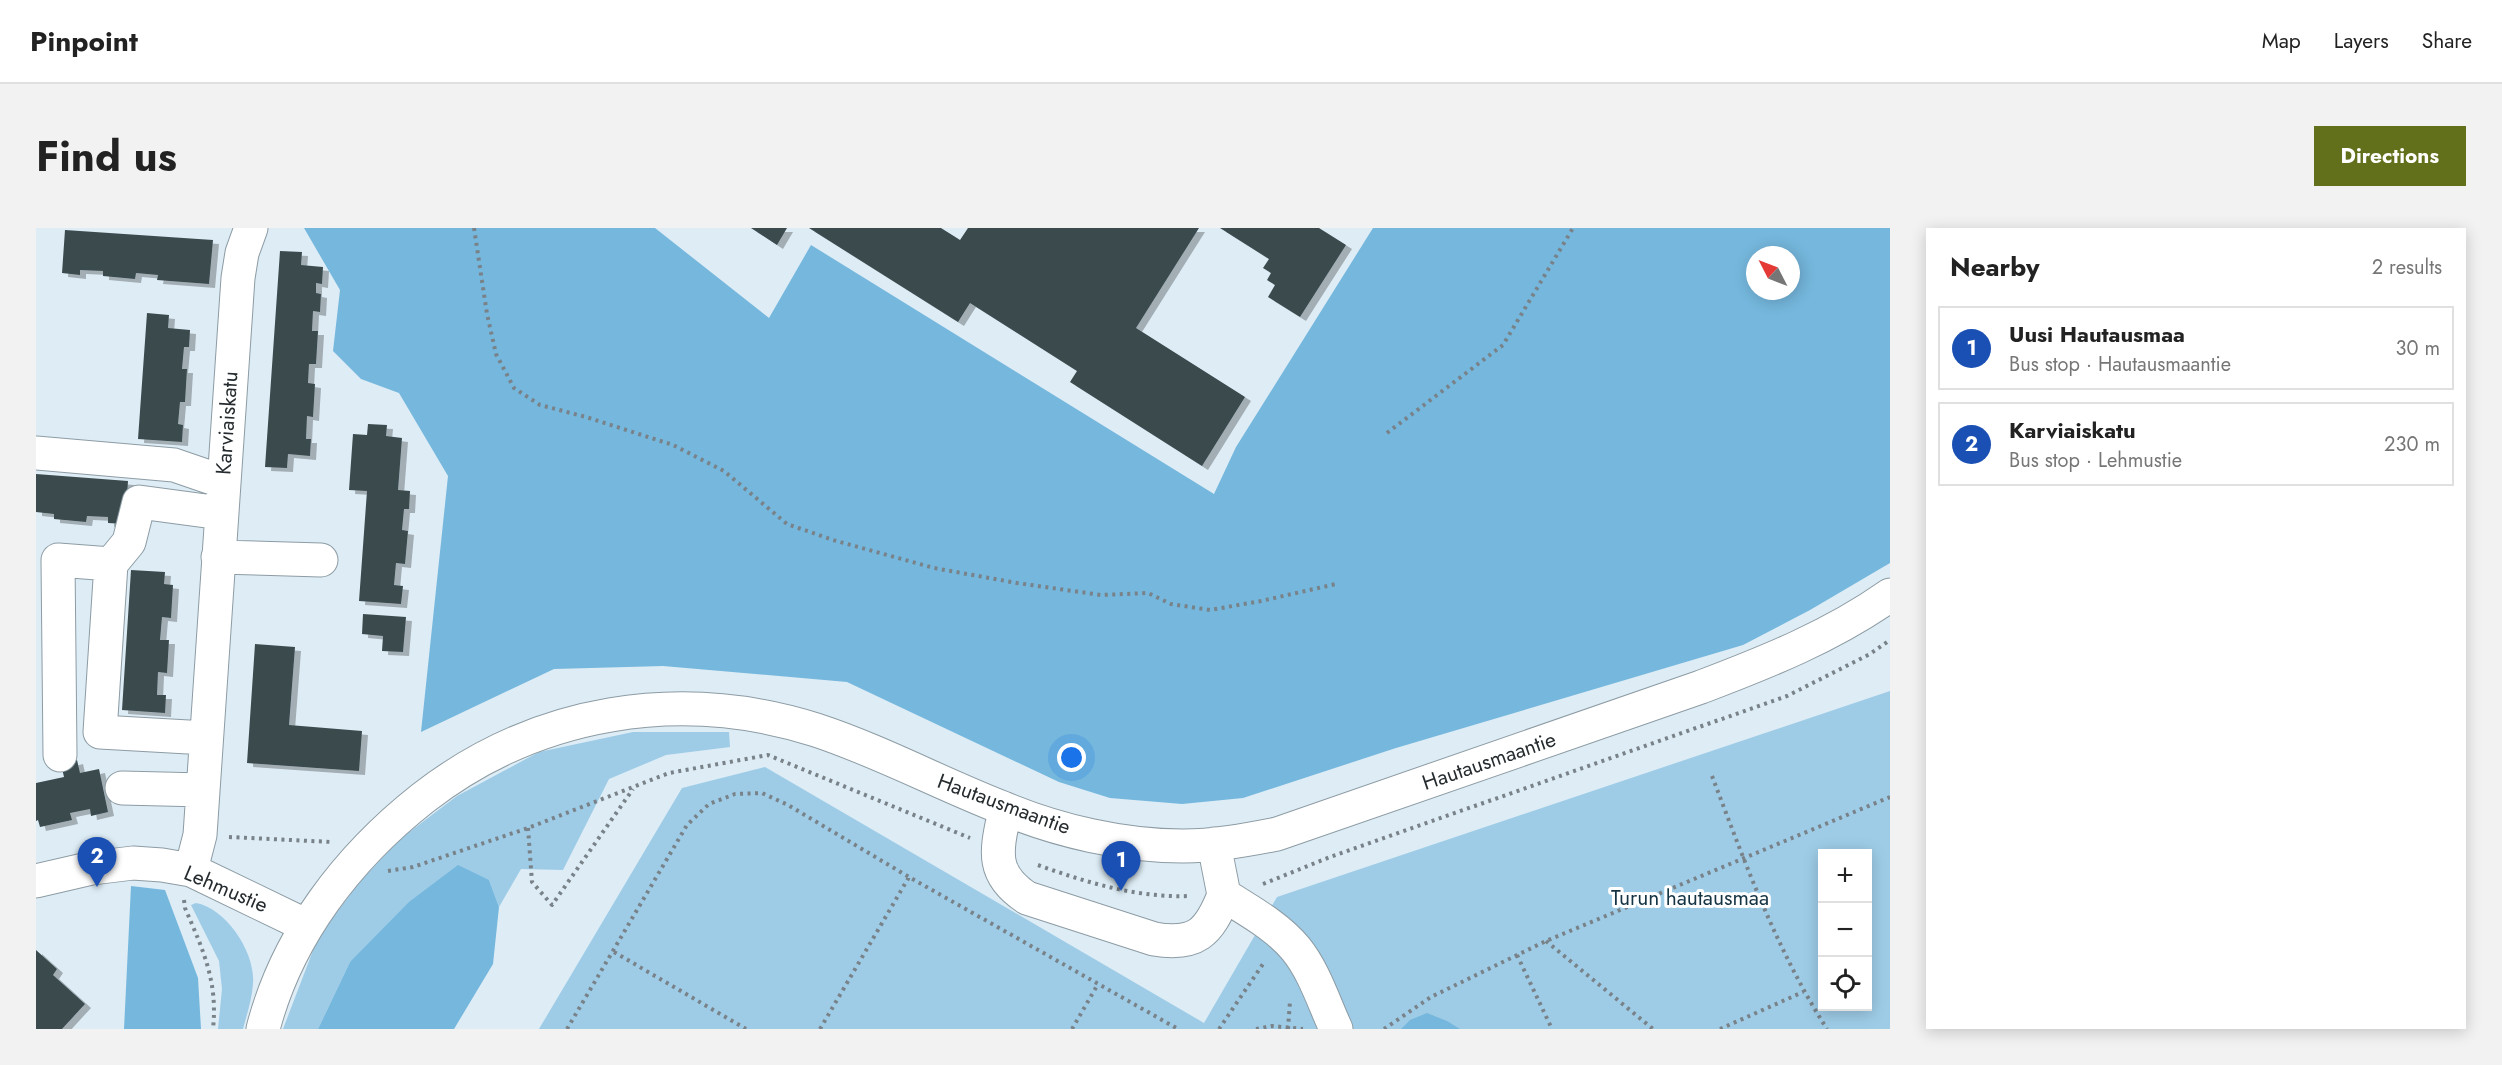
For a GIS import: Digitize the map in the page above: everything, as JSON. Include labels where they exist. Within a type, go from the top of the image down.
[{"type":"street","name":"Karviaiskatu","points":[[191,870],[200,835],[238,278],[242,253],[251,228]]},
{"type":"street","points":[[36,453],[174,465],[209,477],[224,477]]},
{"type":"street","points":[[100,732],[111,564],[129,542],[139,502],[221,513]]},
{"type":"street","points":[[218,557],[321,560]]},
{"type":"street","points":[[48,758],[58,560],[111,564]]},
{"type":"street","name":"Hautausmaantie","points":[[263,1029],[290,958],[307,926],[335,884],[359,855],[396,819],[436,788],[473,764],[517,741],[582,720],[627,712],[677,709],[732,712],[779,720],[843,740],[1005,810],[1061,827],[1124,841],[1182,846],[1214,844],[1277,834],[1701,687],[1771,661],[1815,640],[1890,595]]},
{"type":"street","points":[[48,758],[77,734],[100,732],[206,738]]},
{"type":"street","points":[[122,789],[203,790]]},
{"type":"street","points":[[1005,810],[997,849],[1001,873],[1014,889],[1027,898],[1154,939],[1172,942],[1184,941],[1198,935],[1209,926],[1224,895],[1214,844]]},
{"type":"street","name":"Lehmustie","points":[[36,881],[92,868],[134,863],[191,870],[307,926]]},
{"type":"street","points":[[1224,895],[1282,936],[1296,949],[1310,971],[1336,1029]]},
{"type":"path","points":[[474,228],[487,314],[496,354],[514,388],[540,405],[673,445],[724,471],[787,524],[833,540],[934,568],[1101,595],[1148,593],[1171,604],[1210,610],[1336,584]]},
{"type":"path","points":[[1387,433],[1503,345],[1573,228]]},
{"type":"path","points":[[528,828],[532,882],[552,905],[633,788],[669,773],[768,755]]},
{"type":"path","points":[[1712,776],[1777,939],[1803,992],[1827,1029]]},
{"type":"path","points":[[567,1029],[687,825],[709,804],[735,794],[762,793],[788,805],[909,877],[1178,1029]]},
{"type":"path","points":[[1384,1029],[1431,997],[1546,941],[1890,797]]},
{"type":"path","points":[[191,870],[184,895],[185,908],[210,968],[215,995],[212,1028]]},
{"type":"path","points":[[820,1029],[909,877]]},
{"type":"path","points":[[1219,1029],[1282,936]]},
{"type":"path","points":[[1546,941],[1653,1029]]},
{"type":"path","points":[[614,952],[746,1029]]},
{"type":"path","points":[[1518,955],[1552,1029]]},
{"type":"path","points":[[1072,1029],[1098,984]]},
{"type":"path","points":[[1720,1029],[1803,992]]},
{"type":"path","points":[[1256,1029],[1272,1026],[1304,1029]]},
{"type":"green space","name":"Turun hautausmaa","points":[[1890,691],[1890,1029],[539,1029],[682,788],[765,767],[1204,1023],[1277,897]]},
{"type":"green space","points":[[633,732],[729,732],[730,747],[666,755],[609,779],[563,870],[521,869],[499,907],[489,880],[350,962],[318,1029],[283,1029],[317,940],[357,885],[400,839],[457,796],[539,752]]},
{"type":"green space","points":[[196,903],[218,913],[228,923],[237,934],[250,959],[253,984],[243,1029],[218,1029],[222,989],[219,961],[191,905]]},
{"type":"shaded area","points":[[304,228],[655,228],[769,318],[811,245],[1214,494],[1236,447],[1373,228],[1890,228],[1890,563],[1810,610],[1743,645],[1396,748],[1243,798],[1182,804],[1110,798],[1059,782],[847,682],[663,666],[554,669],[421,732],[448,476],[399,393],[361,379],[333,351],[340,290]]},
{"type":"shaded area","points":[[458,865],[489,880],[499,907],[493,964],[454,1029],[318,1029],[350,962],[409,902]]},
{"type":"shaded area","points":[[131,886],[165,890],[198,978],[201,1029],[124,1029]]},
{"type":"shaded area","points":[[1427,1013],[1460,1029],[1401,1029],[1410,1020]]},
{"type":"building","points":[[751,228],[787,228],[777,245]]},
{"type":"building","points":[[809,228],[941,228],[960,240],[968,228],[1199,228],[1136,328],[1245,397],[1202,466],[1070,382],[1077,371],[970,303],[958,322]]},
{"type":"building","points":[[1220,228],[1319,228],[1346,245],[1300,317],[1268,297],[1275,285],[1267,280],[1271,273],[1263,268],[1269,259]]},
{"type":"building","points":[[65,230],[213,240],[209,284],[157,280],[158,275],[136,273],[135,279],[103,276],[103,271],[80,270],[80,275],[62,273]]},
{"type":"building","points":[[280,251],[302,252],[301,265],[323,267],[322,284],[316,283],[316,293],[321,294],[320,312],[313,311],[312,331],[318,331],[316,364],[309,364],[308,383],[315,384],[313,417],[307,416],[306,439],[311,439],[310,456],[288,454],[287,468],[265,467]]},
{"type":"building","points":[[147,313],[169,315],[168,328],[190,330],[189,347],[184,347],[182,369],[187,369],[185,402],[180,402],[178,424],[183,425],[182,442],[138,439]]},
{"type":"building","points":[[368,424],[387,425],[386,436],[402,438],[398,490],[410,491],[409,509],[404,509],[402,530],[408,531],[405,564],[396,563],[394,585],[403,586],[401,604],[359,601],[367,491],[349,490],[353,434],[367,435]]},
{"type":"building","points":[[36,474],[128,481],[125,524],[108,523],[108,517],[87,516],[86,522],[54,519],[54,514],[36,512]]},
{"type":"building","points":[[131,570],[165,572],[164,584],[173,585],[171,618],[162,617],[160,640],[169,640],[167,673],[158,672],[157,695],[166,695],[165,713],[122,710]]},
{"type":"building","points":[[363,614],[406,617],[403,652],[382,651],[383,636],[362,634]]},
{"type":"building","points":[[255,644],[295,647],[289,725],[362,731],[359,771],[247,763]]},
{"type":"building","points":[[77,760],[80,773],[99,769],[108,812],[91,816],[90,809],[70,813],[72,820],[40,827],[38,820],[36,821],[36,783],[64,777],[61,764]]},
{"type":"building","points":[[36,950],[57,969],[53,975],[85,1004],[62,1029],[36,1029]]},
{"type":"place","name":"Karviaiskatu","points":[[97,887]]},
{"type":"place","name":"Uusi Hautausmaa","points":[[1121,891]]}]
